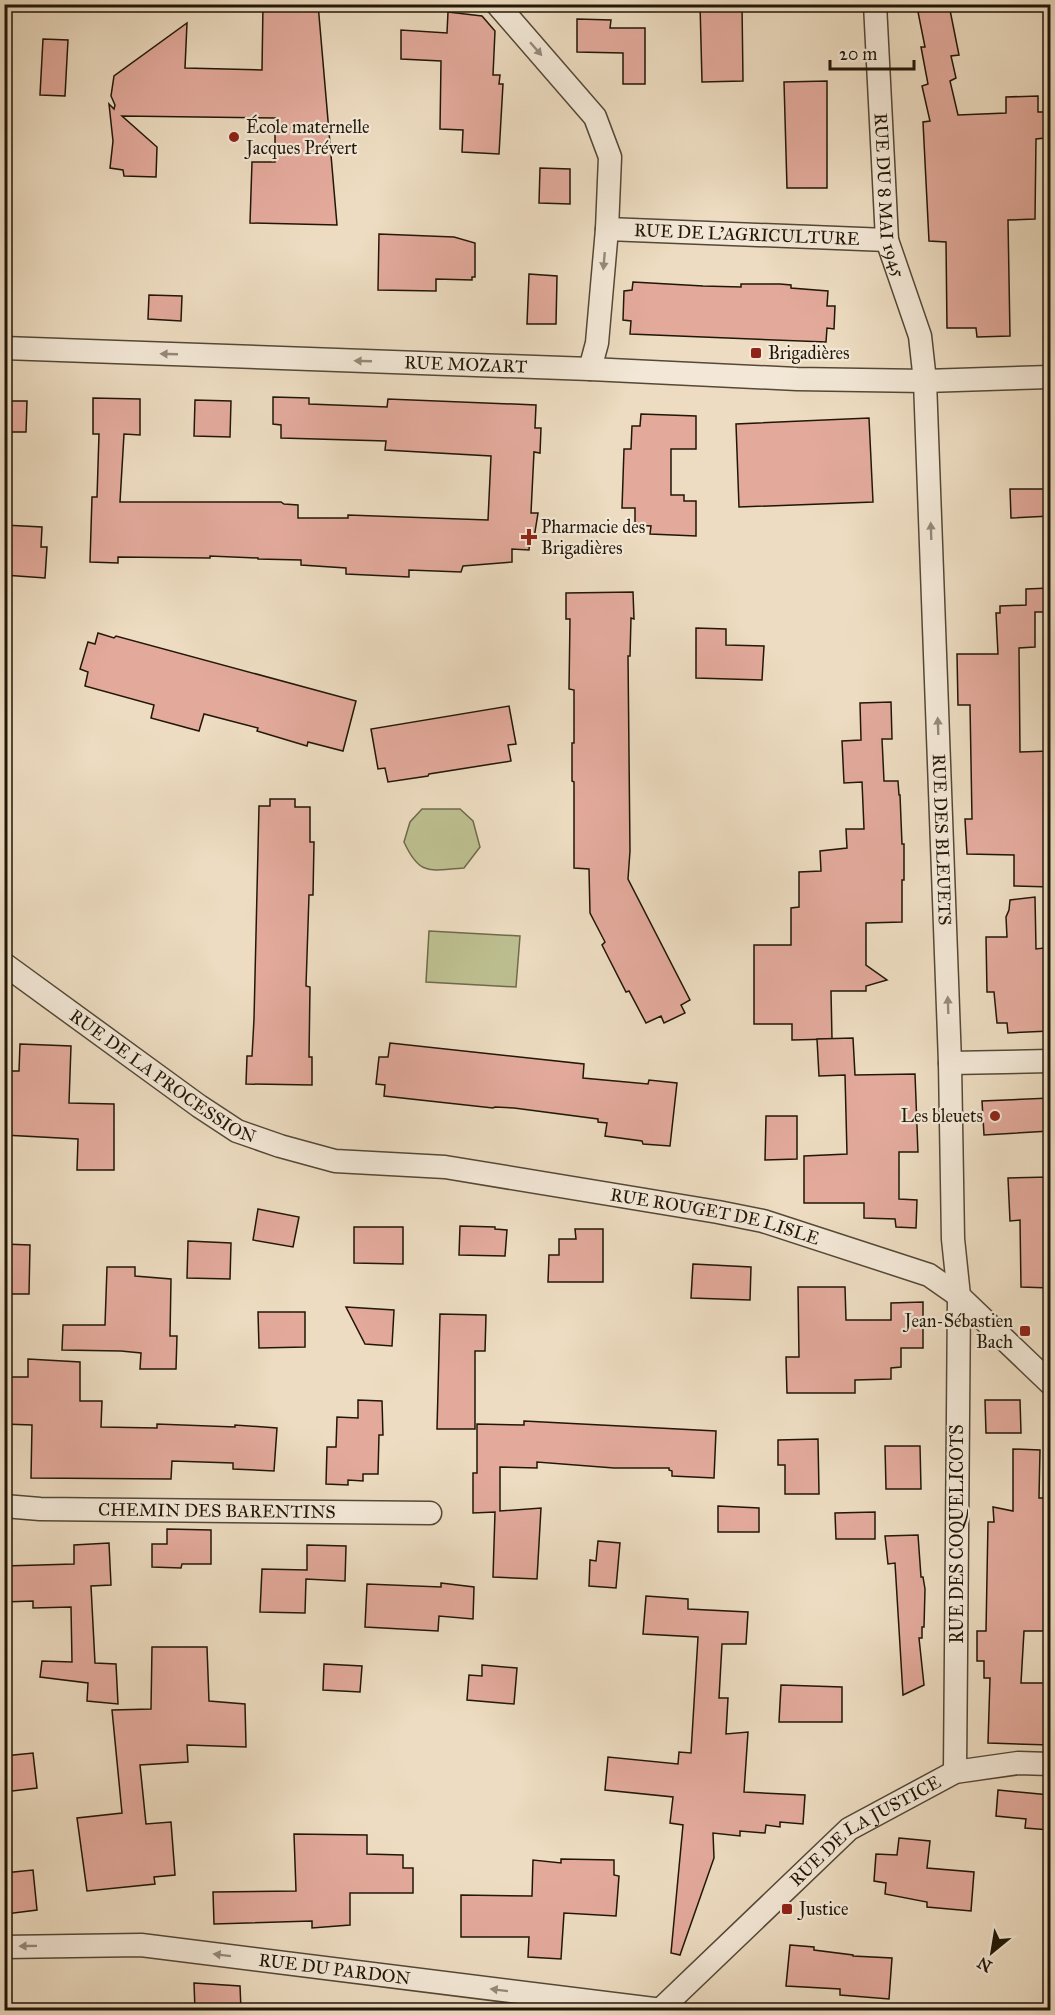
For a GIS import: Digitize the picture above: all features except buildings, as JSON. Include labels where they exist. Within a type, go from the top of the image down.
[{"type":"street","name":"RUE DE L'AGRICULTURE","points":[[497,4],[595,117],[610,158],[607,229],[597,343],[590,369]]},
{"type":"street","name":"RUE DU 8 MAI 1945","points":[[875,4],[887,240],[920,336],[926,381]]},
{"type":"street","name":"RUE DE L'AGRICULTURE","points":[[607,229],[887,240]]},
{"type":"street","name":"RUE MOZART","points":[[4,348],[590,369],[797,379],[926,381]]},
{"type":"street","points":[[926,381],[1050,377]]},
{"type":"street","name":"RUE DES BLEUETS","points":[[926,381],[950,1064],[953,1239],[959,1296]]},
{"type":"street","name":"RUE DE LA PROCESSION","points":[[4,964],[198,1106],[237,1131],[334,1161]]},
{"type":"street","points":[[950,1064],[1050,1062]]},
{"type":"street","name":"RUE ROUGET DE LISLE","points":[[334,1161],[445,1167],[763,1221],[929,1275],[959,1296],[1050,1383]]},
{"type":"street","name":"RUE DES COQUELICOTS","points":[[955,1772],[959,1296]]},
{"type":"street","name":"CHEMIN DES BARENTINS","points":[[4,1506],[40,1509],[430,1513]]},
{"type":"street","name":"RUE DE LA JUSTICE","points":[[661,2010],[849,1829],[955,1772],[1018,1763],[1050,1764]]},
{"type":"street","name":"RUE DU PARDON","points":[[4,1947],[141,1946],[661,2010]]},
{"type":"green space","points":[[422,809],[460,809],[473,821],[480,847],[464,868],[427,869],[415,861],[404,842],[410,822]]},
{"type":"green space","points":[[429,931],[520,936],[516,987],[426,982]]},
{"type":"place","name":"École maternelle Jacques Prévert","points":[[234,137]]},
{"type":"place","name":"Brigadières","points":[[756,353]]},
{"type":"place","name":"Pharmacie des Brigadières","points":[[529,537]]},
{"type":"place","name":"Les bleuets","points":[[995,1116]]},
{"type":"place","name":"Jean-Sébastien Bach","points":[[1025,1331]]},
{"type":"place","name":"Justice","points":[[787,1909]]}]
